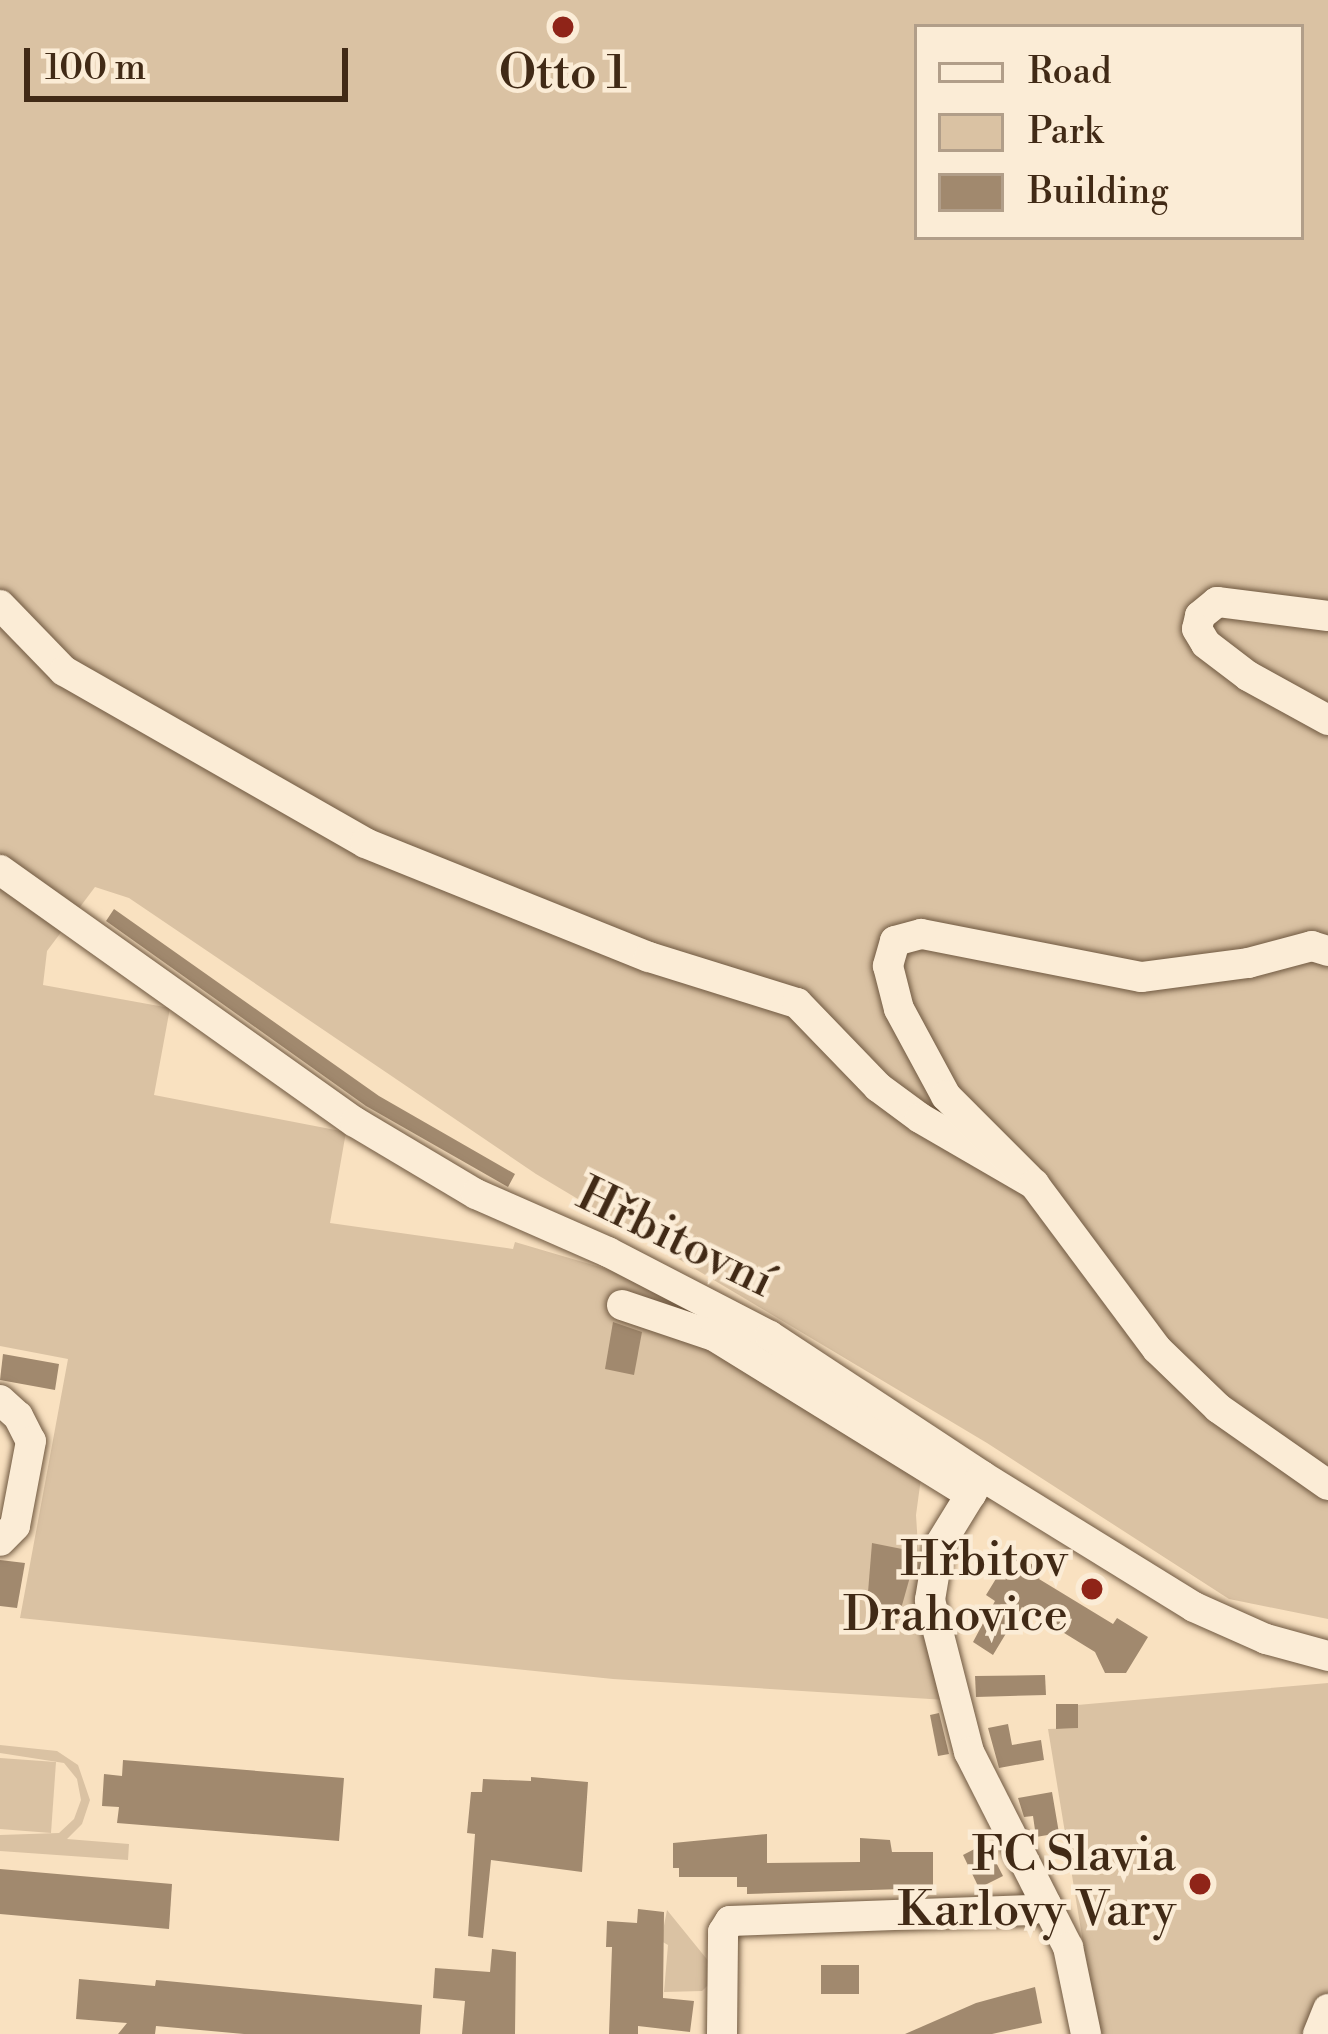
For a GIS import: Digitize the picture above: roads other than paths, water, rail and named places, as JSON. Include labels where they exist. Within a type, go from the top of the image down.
[{"type":"street","points":[[1328,616],[1217,602],[1204,612],[1198,628],[1206,644],[1248,676],[1328,721]]},
{"type":"street","points":[[0,604],[64,671],[365,843],[649,956],[797,1003],[878,1087],[920,1118],[1034,1184]]},
{"type":"street","name":"Hřbitovní","points":[[0,870],[355,1122],[476,1194],[608,1252],[770,1336],[976,1486],[1194,1606],[1266,1640],[1328,1656]]},
{"type":"street","points":[[1328,951],[1312,946],[1248,963],[1141,976],[922,934],[895,941],[888,966],[899,1009],[946,1096],[1034,1184],[1157,1349],[1218,1408],[1328,1485]]},
{"type":"street","points":[[622,1305],[714,1336],[976,1486],[939,1546],[929,1600],[969,1752],[1068,1947],[1086,2034]]},
{"type":"street","points":[[0,1400],[18,1416],[32,1441],[14,1454],[15,1526],[0,1541]]},
{"type":"street","points":[[722,2034],[723,1933],[730,1921],[1030,1910],[1046,1904]]},
{"type":"street","points":[[1318,2034],[1328,2008]]},
{"type":"place","name":"Otto 1","points":[[563,27]]},
{"type":"place","name":"Hřbitov Drahovice","points":[[1092,1589]]},
{"type":"place","name":"FC Slavia Karlovy Vary","points":[[1200,1884]]}]
